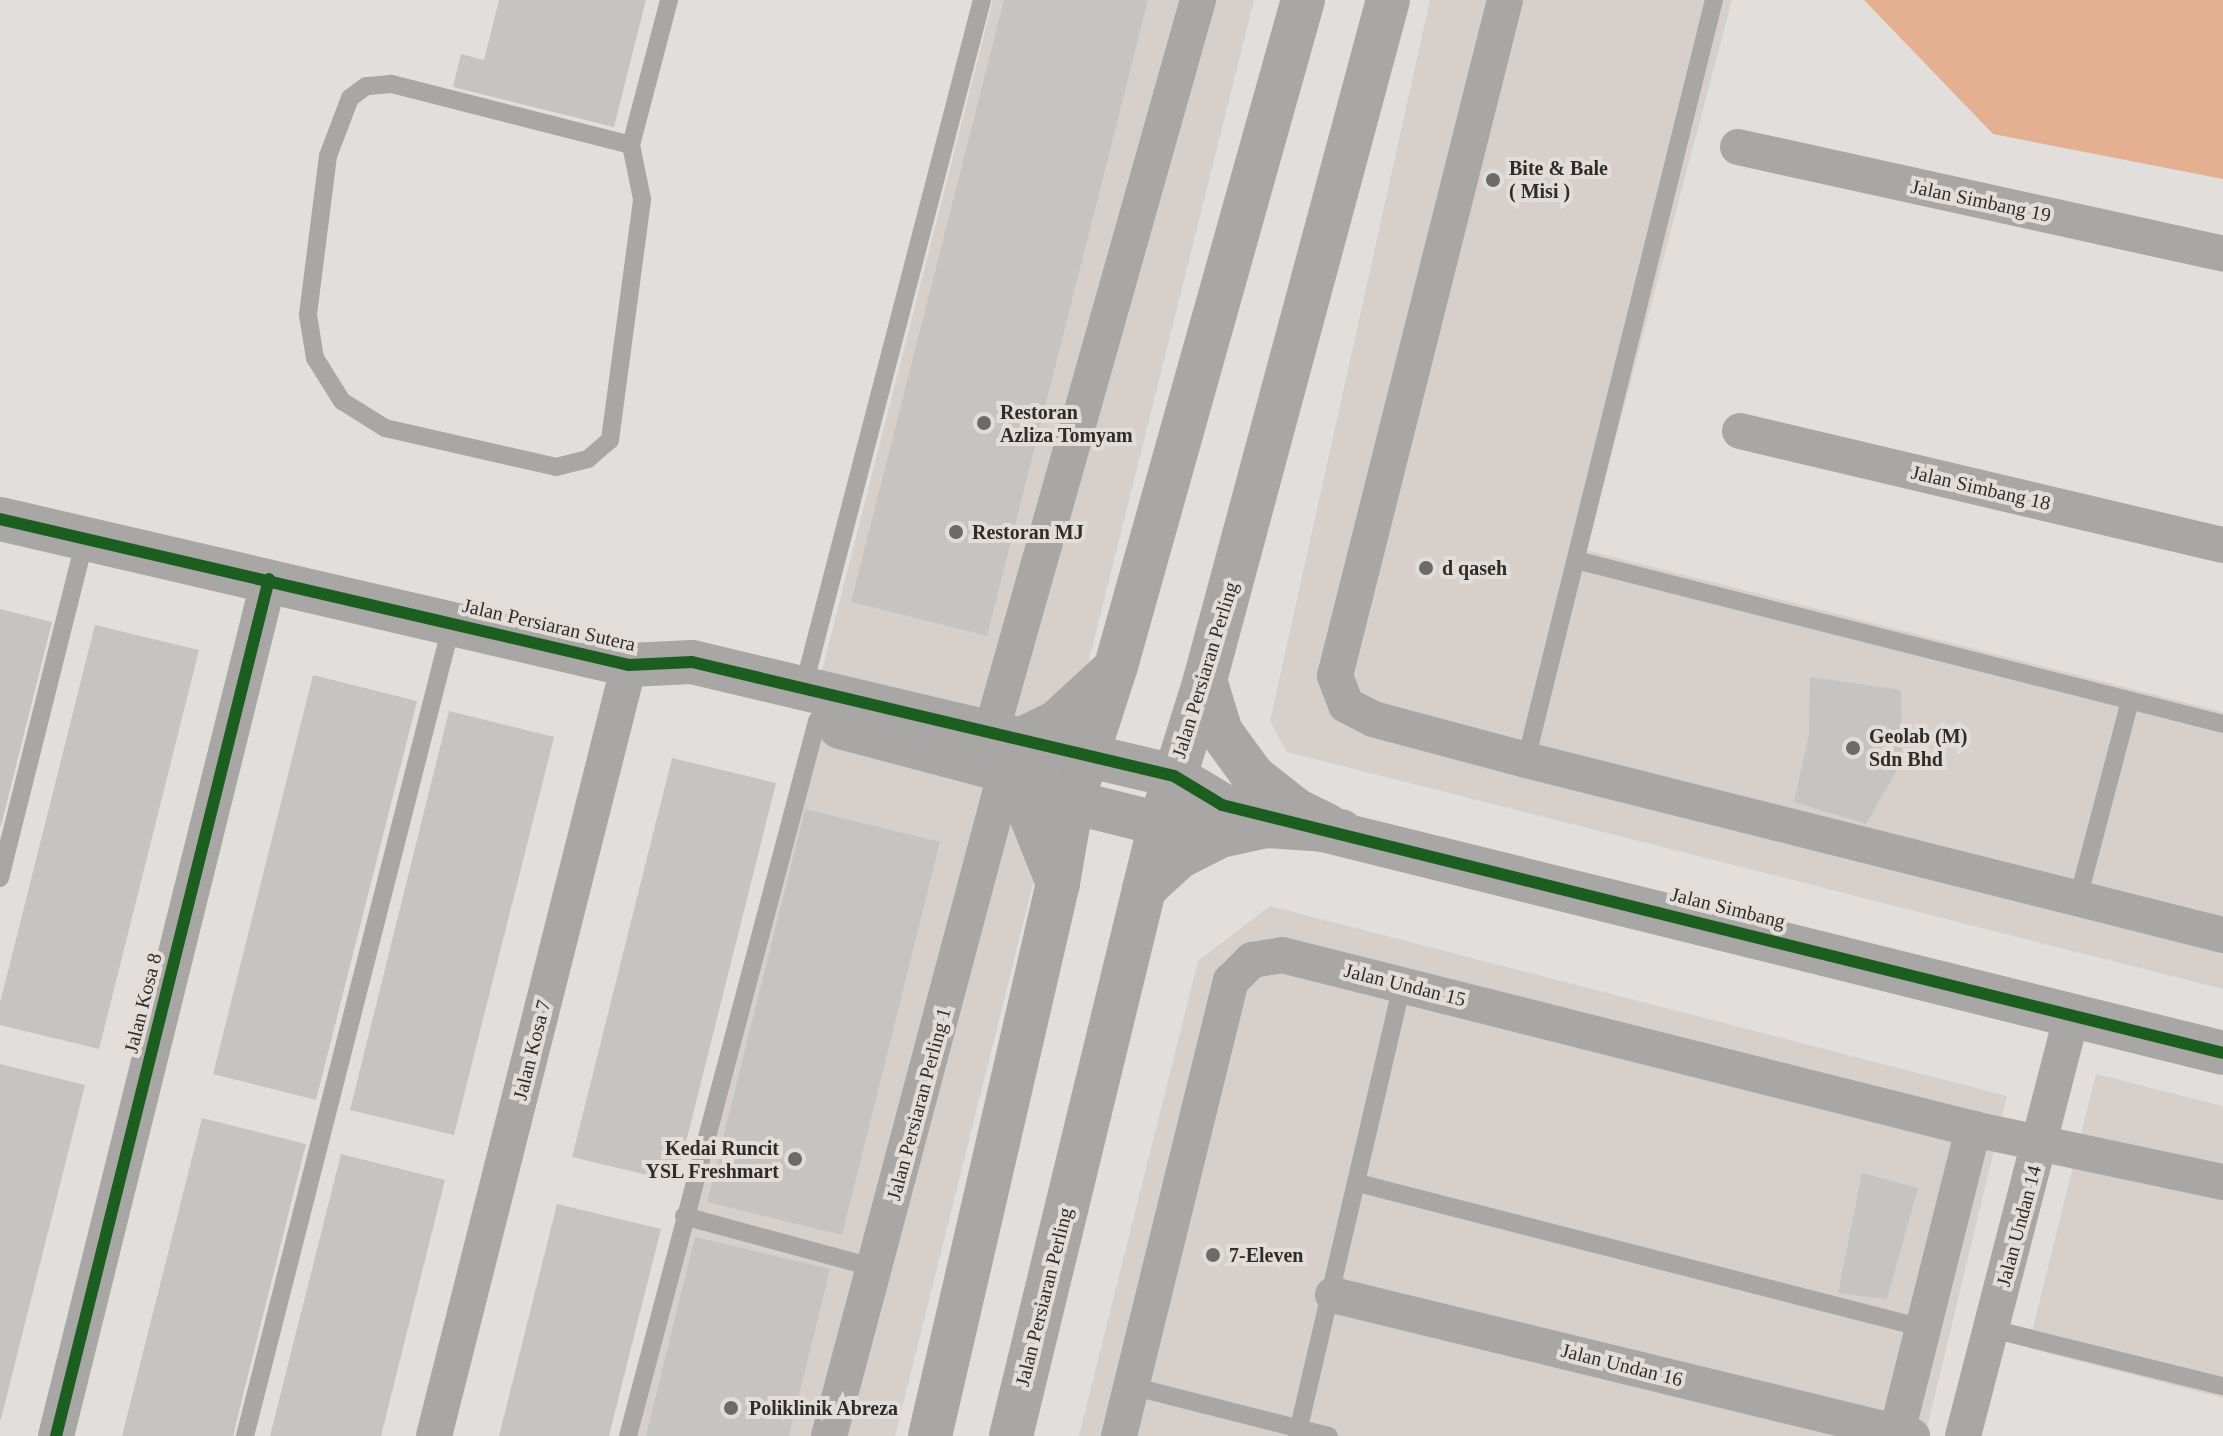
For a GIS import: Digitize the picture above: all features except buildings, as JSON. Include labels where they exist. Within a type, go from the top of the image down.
[{"type":"main road","name":"Jalan Persiaran Perling","points":[[1011,1436],[1160,824],[1205,680],[1388,0]]},
{"type":"main road","points":[[930,1436],[1058,883],[1072,802],[1116,666],[1295,2]]},
{"type":"main road","points":[[1058,883],[1006,748],[1057,722],[1090,697],[1116,666]]},
{"type":"main road","points":[[1205,680],[1221,732],[1253,776],[1296,810],[1341,831]]},
{"type":"main road","points":[[1144,889],[1179,857],[1220,836],[1266,826],[1341,831]]},
{"type":"street","name":"Jalan Persiaran Perling 1","points":[[829,1436],[876,1268],[1198,0]]},
{"type":"street","points":[[1505,0],[1335,676],[1346,705],[1373,719],[1526,760],[2223,935]]},
{"type":"street","name":"Jalan Simbang 19","points":[[1738,147],[2223,254]]},
{"type":"street","name":"Jalan Simbang 18","points":[[1740,431],[2223,545]]},
{"type":"street","name":"Jalan Persiaran Sutera","points":[[0,519],[641,666],[681,687],[810,705],[1006,748],[1085,755],[1174,776],[1222,805]]},
{"type":"street","name":"Jalan Kosa 8","points":[[56,1436],[269,579]]},
{"type":"street","name":"Jalan Kosa 7","points":[[434,1436],[641,666]]},
{"type":"street","name":"Jalan Persiaran Sutera","points":[[1006,748],[1072,802],[1160,824]]},
{"type":"street","points":[[1160,824],[1222,805]]},
{"type":"street","name":"Jalan Simbang","points":[[1222,805],[1341,831],[2223,1053]]},
{"type":"street","name":"Jalan Undan 15","points":[[1119,1436],[1231,981],[1252,960],[1282,955],[1973,1129],[2041,1143]]},
{"type":"street","name":"Jalan Undan 14","points":[[1963,1436],[2072,1016]]},
{"type":"street","points":[[1902,1435],[1923,1328],[1973,1129]]},
{"type":"street","points":[[2041,1143],[2223,1182]]},
{"type":"street","name":"Jalan Undan 16","points":[[1333,1295],[1902,1435]]},
{"type":"lane","points":[[631,145],[391,84],[366,86],[350,98],[328,156],[308,315],[315,358],[342,401],[385,428],[556,467],[588,459],[610,440],[642,199],[631,145],[669,0]]},
{"type":"lane","points":[[628,1436],[982,0]]},
{"type":"lane","points":[[1526,760],[1714,0]]},
{"type":"lane","points":[[0,878],[85,540]]},
{"type":"lane","points":[[1576,560],[2223,724]]},
{"type":"lane","points":[[245,1436],[452,623]]},
{"type":"lane","points":[[2078,899],[2130,701]]},
{"type":"lane","points":[[1298,1432],[1333,1295],[1402,984]]},
{"type":"lane","points":[[1358,1183],[1923,1328]]},
{"type":"lane","points":[[684,1216],[876,1268]]},
{"type":"lane","points":[[1992,1329],[2223,1386]]},
{"type":"lane","points":[[1131,1386],[1298,1432],[1329,1436]]},
{"type":"shaded area","points":[[993,0],[1254,0],[895,1436],[627,1436]]},
{"type":"shaded area","points":[[1430,0],[1732,0],[1586,550],[2223,712],[2223,989],[1287,752],[1270,721]]},
{"type":"shaded area","points":[[1864,0],[2223,0],[2223,179],[1993,134]]},
{"type":"shaded area","points":[[1270,906],[2007,1096],[1925,1436],[1079,1436],[1198,961]]},
{"type":"shaded area","points":[[2096,1074],[2223,1106],[2223,1398],[2028,1348]]},
{"type":"cycle path","points":[[0,519],[629,665],[692,662],[1174,776],[1222,805],[2223,1053]]},
{"type":"cycle path","points":[[56,1436],[269,579]]},
{"type":"place","name":"Bite & Bale ( Misi )","points":[[1493,180]]},
{"type":"place","name":"Restoran Azliza Tomyam","points":[[984,423]]},
{"type":"place","name":"Restoran MJ","points":[[956,532]]},
{"type":"place","name":"d qaseh","points":[[1426,568]]},
{"type":"place","name":"Geolab (M) Sdn Bhd","points":[[1853,748]]},
{"type":"place","name":"Kedai Runcit YSL Freshmart","points":[[795,1159]]},
{"type":"place","name":"7-Eleven","points":[[1213,1255]]},
{"type":"place","name":"Poliklinik Abreza","points":[[731,1408]]}]
